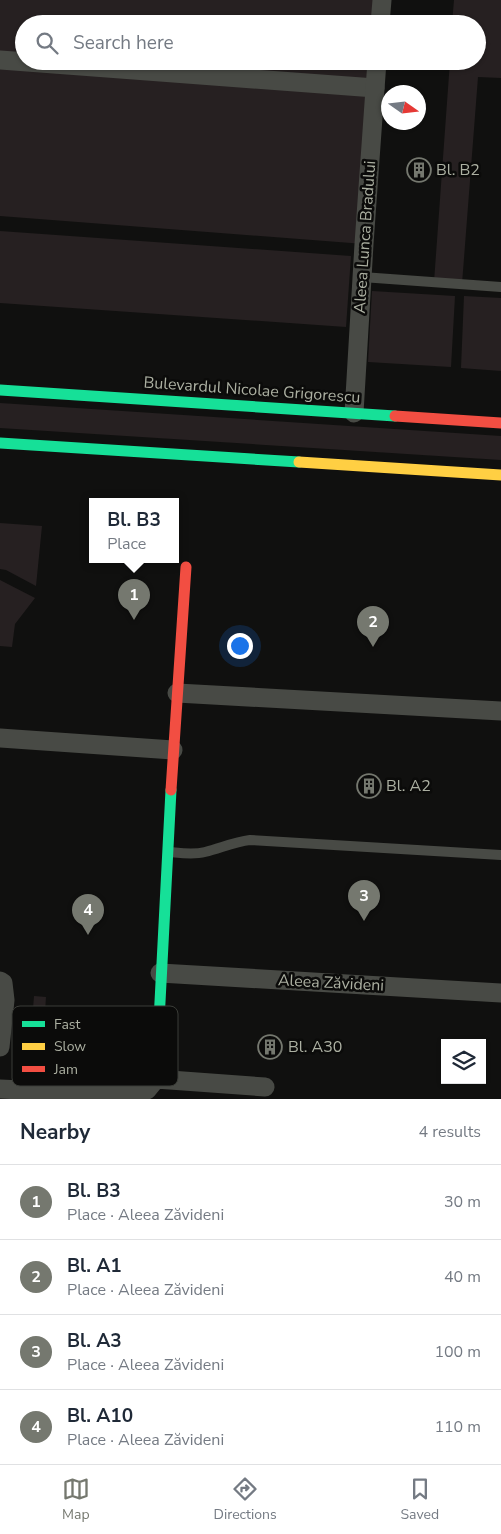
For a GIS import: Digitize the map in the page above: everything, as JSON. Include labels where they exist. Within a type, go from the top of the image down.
[{"type":"main road","name":"Bulevardul Nicolae Grigorescu","points":[[0,390],[501,423]]},
{"type":"main road","points":[[0,443],[501,475]]},
{"type":"main road","points":[[159,1006],[173,750],[186,567]]},
{"type":"street","points":[[381,15],[382,0]]},
{"type":"street","points":[[0,60],[15,61]]},
{"type":"street","points":[[134,70],[375,88]]},
{"type":"street","name":"Aleea Lunca Bradului","points":[[354,413],[376,70]]},
{"type":"street","points":[[177,693],[501,711]]},
{"type":"street","points":[[0,738],[173,750]]},
{"type":"street","name":"Aleea Zăvideni","points":[[160,973],[501,993]]},
{"type":"street","points":[[0,981],[3,983],[5,1000],[0,1048]]},
{"type":"street","points":[[178,1081],[265,1087]]},
{"type":"street","points":[[0,1090],[128,1095],[147,1090],[150,1086]]},
{"type":"lane","points":[[362,276],[501,287]]},
{"type":"lane","points":[[167,851],[198,853],[236,841],[250,840],[501,855]]},
{"type":"shaded area","points":[[0,0],[382,0],[381,15],[15,15],[15,70],[376,70],[364,244],[0,216]]},
{"type":"shaded area","points":[[454,0],[501,0],[501,78],[478,77],[462,284],[434,282],[449,70],[486,70],[486,15],[453,15]]},
{"type":"shaded area","points":[[0,231],[351,256],[346,327],[0,303]]},
{"type":"shaded area","points":[[372,291],[455,296],[451,367],[368,362]]},
{"type":"shaded area","points":[[464,296],[501,298],[501,371],[461,368]]},
{"type":"shaded area","points":[[0,403],[501,436],[501,460],[0,428]]},
{"type":"shaded area","points":[[0,523],[42,526],[36,586],[6,570],[0,569]]},
{"type":"shaded area","points":[[0,580],[35,598],[15,624],[12,647],[0,646]]},
{"type":"shaded area","points":[[34,996],[46,997],[45,1006],[33,1006]]},
{"type":"traffic: fast","points":[[0,390],[395,416]]},
{"type":"traffic: fast","points":[[0,443],[299,462]]},
{"type":"traffic: fast","points":[[160,1006],[171,790]]},
{"type":"traffic: slow","points":[[299,462],[501,475]]},
{"type":"traffic: jam","points":[[395,416],[501,423]]},
{"type":"traffic: jam","points":[[171,790],[186,567]]},
{"type":"place","name":"Bl. B2","points":[[419,170]]},
{"type":"place","name":"Bl. B3","points":[[134,620]]},
{"type":"place","name":"Bl. A1","points":[[373,647]]},
{"type":"place","name":"Bl. A2","points":[[369,786]]},
{"type":"place","name":"Bl. A3","points":[[364,921]]},
{"type":"place","name":"Bl. A10","points":[[88,935]]},
{"type":"place","name":"Bl. A30","points":[[270,1047]]}]
